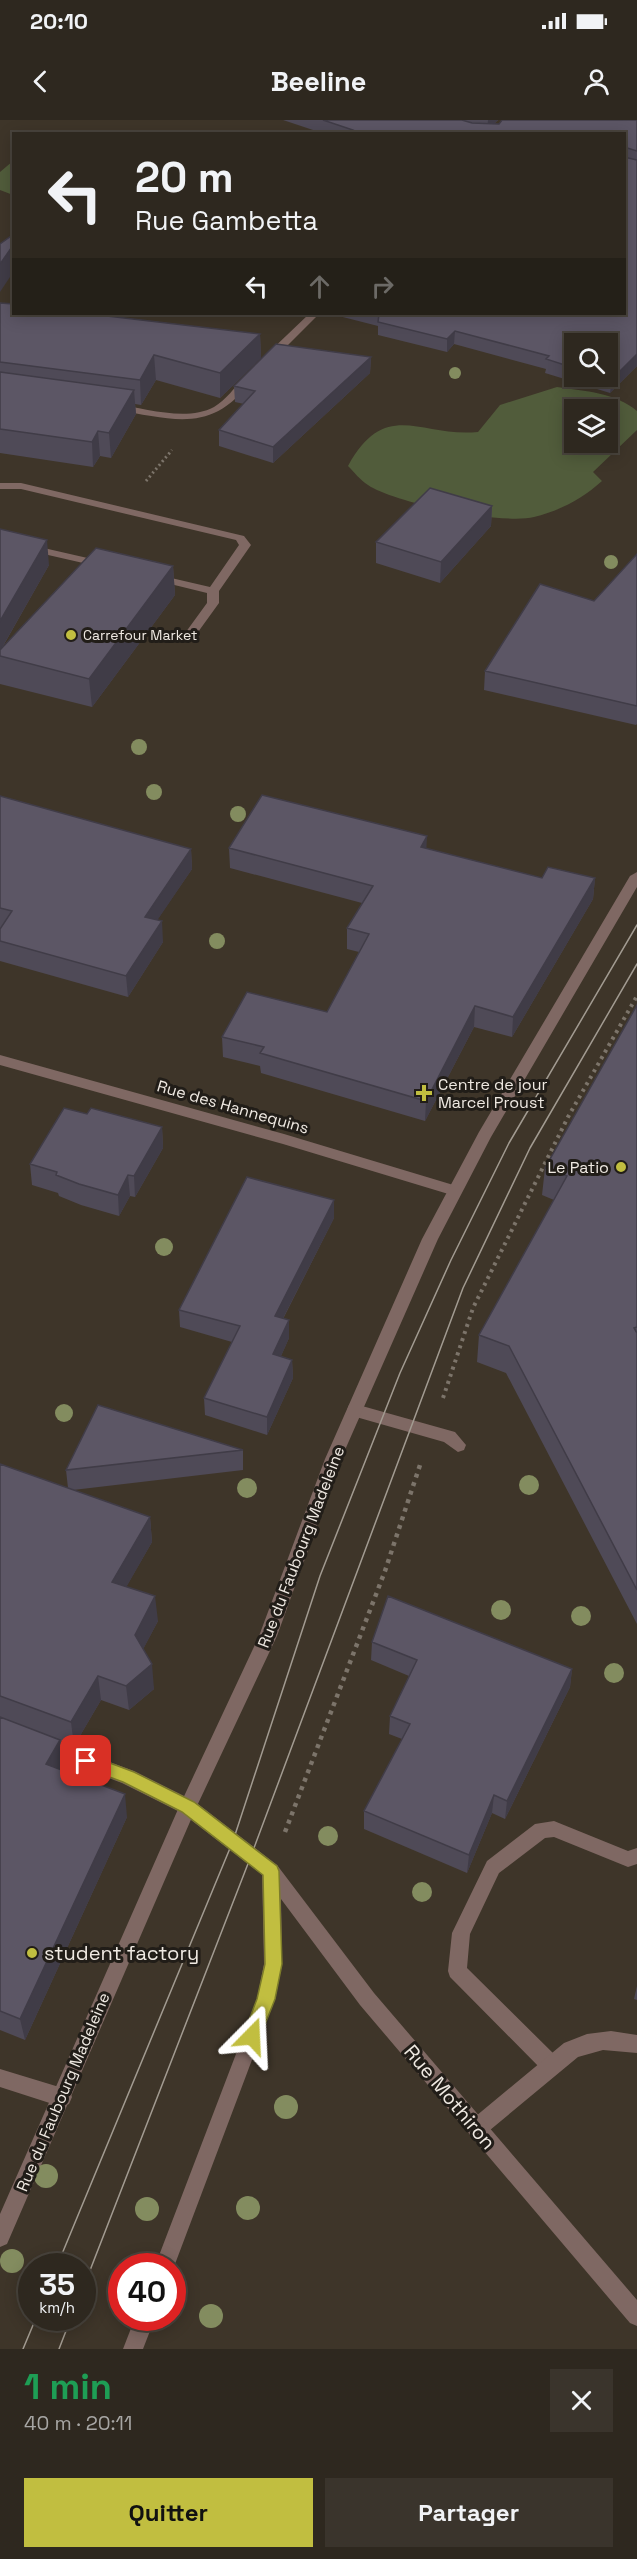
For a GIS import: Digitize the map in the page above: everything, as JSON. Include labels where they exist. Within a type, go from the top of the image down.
[{"type":"street","points":[[101,405],[179,415],[200,415],[219,408],[313,315]]},
{"type":"street","points":[[0,486],[21,486],[240,538],[245,545],[213,591],[213,603],[189,636]]},
{"type":"street","points":[[0,541],[114,567]]},
{"type":"street","points":[[147,575],[213,591]]},
{"type":"street","name":"Rue du Faubourg Madeleine","points":[[0,2237],[188,1807],[268,1636],[333,1460],[430,1239],[484,1136],[637,876]]},
{"type":"street","name":"Rue des Hannequins","points":[[0,1060],[284,1139],[455,1191]]},
{"type":"street","points":[[355,1410],[449,1437],[458,1445]]},
{"type":"street","name":"Rue Mothiron","points":[[32,1741],[128,1777],[188,1807],[271,1871],[367,1999],[637,2316]]},
{"type":"street","points":[[551,2065],[457,1971],[461,1933],[494,1867],[542,1830],[554,1829],[628,1859],[637,1856]]},
{"type":"street","points":[[170,2253],[266,1999],[273,1964],[271,1871]]},
{"type":"street","points":[[477,2128],[551,2065],[588,2041],[624,2040],[637,2044]]},
{"type":"street","points":[[0,2078],[62,2097]]},
{"type":"street","points":[[133,2349],[140,2331]]},
{"type":"path","points":[[122,509],[200,415]]},
{"type":"green space","points":[[12,162],[12,195],[0,190],[0,172]]},
{"type":"green space","points":[[557,387],[617,399],[564,399],[564,453],[613,453],[593,472],[602,481],[570,504],[534,517],[519,519],[475,515],[401,499],[368,485],[348,466],[362,445],[376,432],[391,427],[406,425],[458,432],[478,432],[500,405]]},
{"type":"green space","points":[[618,399],[637,411],[637,430],[618,448]]},
{"type":"building","points":[[323,120],[462,120],[472,123],[499,124],[502,120],[637,120],[637,151],[626,148],[626,132],[351,132],[353,130]]},
{"type":"building","points":[[626,157],[637,160],[637,354],[618,373],[618,333],[564,333],[564,365],[546,359],[549,356],[455,331],[447,339],[378,322],[379,315],[626,315]]},
{"type":"building","points":[[12,235],[12,247],[0,264],[0,244]]},
{"type":"building","points":[[0,303],[12,304],[12,315],[98,315],[260,334],[220,373],[154,355],[140,380],[0,362]]},
{"type":"building","points":[[276,344],[371,357],[273,447],[219,430],[255,391],[234,386]]},
{"type":"building","points":[[0,372],[134,390],[109,433],[98,431],[92,442],[0,429]]},
{"type":"building","points":[[430,488],[492,506],[441,562],[376,542]]},
{"type":"building","points":[[0,529],[47,540],[0,621]]},
{"type":"building","points":[[96,548],[173,566],[89,679],[0,656],[0,650]]},
{"type":"building","points":[[637,554],[637,706],[485,671],[540,584],[594,601]]},
{"type":"building","points":[[262,795],[427,836],[421,847],[542,878],[548,867],[595,878],[513,1017],[475,1006],[426,1101],[260,1053],[264,1047],[222,1037],[247,992],[327,1012],[369,934],[347,928],[373,886],[229,848]]},
{"type":"building","points":[[0,796],[191,849],[145,917],[162,921],[126,976],[0,941],[0,929],[12,911],[0,908]]},
{"type":"building","points":[[637,1005],[637,1327],[634,1328],[637,1333],[637,1590],[509,1346],[479,1335],[567,1176],[545,1168]]},
{"type":"building","points":[[64,1108],[87,1114],[91,1108],[162,1127],[134,1176],[128,1175],[118,1195],[79,1184],[56,1175],[57,1172],[30,1164]]},
{"type":"building","points":[[247,1177],[334,1200],[275,1316],[289,1320],[273,1354],[292,1360],[267,1417],[204,1398],[240,1326],[179,1310]]},
{"type":"building","points":[[98,1405],[243,1450],[66,1470]]},
{"type":"building","points":[[0,1464],[150,1517],[112,1582],[155,1596],[135,1635],[152,1664],[126,1686],[98,1676],[71,1722],[0,1696]]},
{"type":"building","points":[[388,1596],[572,1669],[507,1801],[494,1795],[469,1855],[364,1811],[410,1724],[390,1716],[417,1660],[372,1642]]},
{"type":"building","name":"student factory","points":[[0,1717],[60,1740],[46,1764],[125,1794],[20,2019],[0,2011]]},
{"type":"tram line","points":[[62,2253],[233,1841],[320,1576],[400,1373],[451,1260],[509,1143],[637,925]]},
{"type":"tram line","points":[[96,2255],[251,1856],[463,1288],[530,1148],[637,964]]},
{"type":"tram line","points":[[23,2349],[31,2331]]},
{"type":"tram line","points":[[59,2349],[66,2331]]},
{"type":"place","name":"Carrefour Market","points":[[71,635]]},
{"type":"place","name":"Centre de jour Marcel Proust","points":[[424,1093]]},
{"type":"place","name":"Le Patio","points":[[621,1167]]},
{"type":"place","name":"student factory","points":[[32,1953]]},
{"type":"route","points":[[86,1761],[128,1777],[188,1807],[271,1871],[273,1964],[266,1999],[252,2036]]}]
